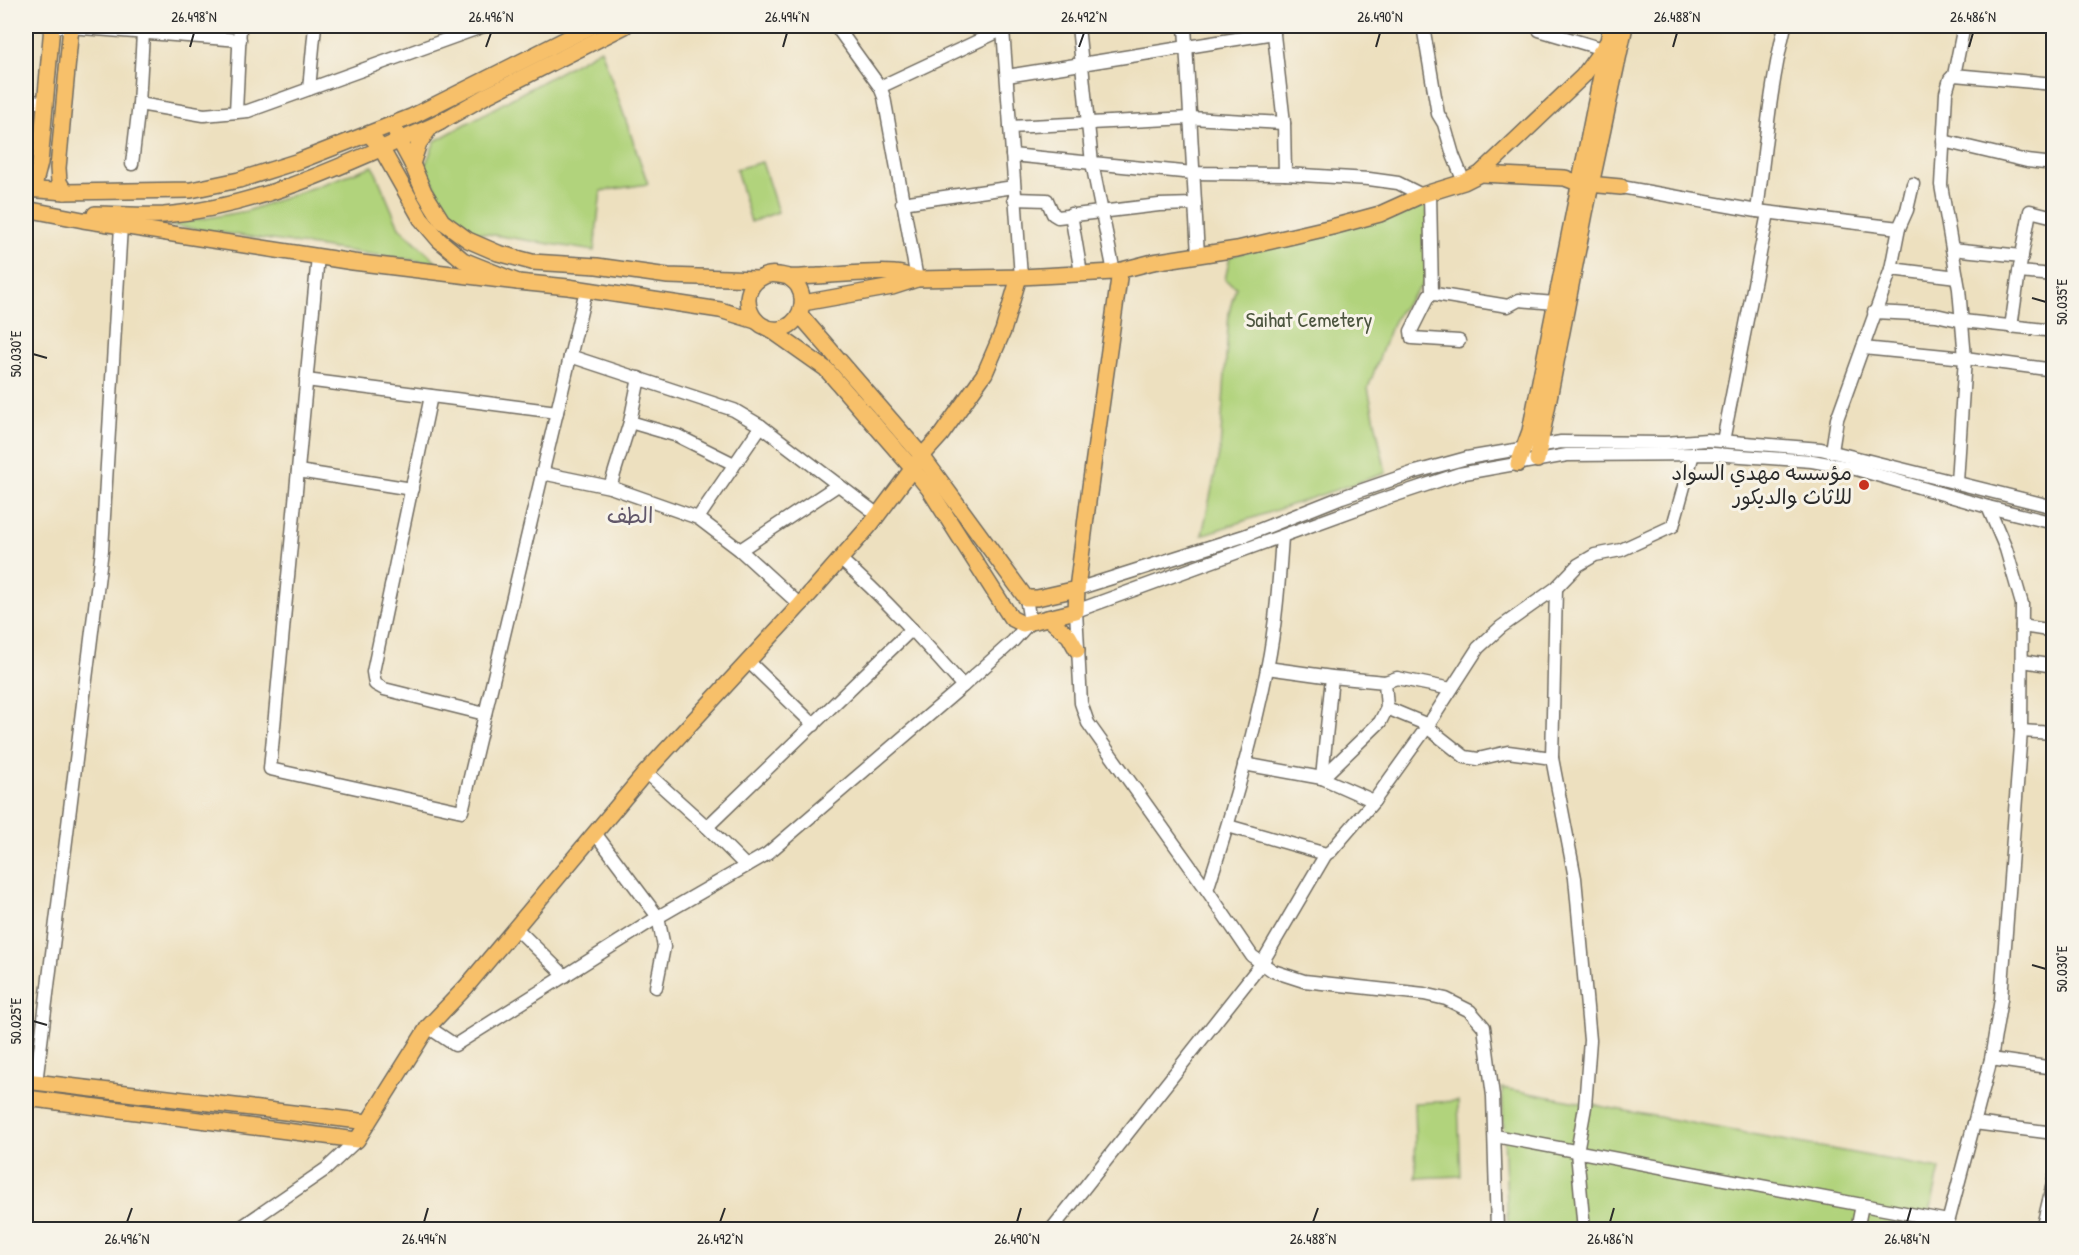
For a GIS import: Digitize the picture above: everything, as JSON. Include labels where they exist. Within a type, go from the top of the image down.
[{"type":"main road","points":[[62,26],[45,103],[40,163],[29,190],[159,191],[201,188],[239,180],[299,161],[411,117],[592,26]]},
{"type":"main road","points":[[62,26],[58,168],[59,182],[65,192]]},
{"type":"main road","points":[[412,164],[419,143],[430,128],[486,96],[625,26]]},
{"type":"main road","points":[[1538,453],[1585,184],[1605,46],[1611,26]]},
{"type":"main road","points":[[1518,464],[1530,431],[1555,303],[1625,26]]},
{"type":"main road","points":[[26,208],[121,226],[318,256],[586,290],[720,310],[779,329],[790,325],[801,309],[917,279],[1020,277],[1117,271],[1153,262],[1237,249],[1380,214],[1480,174],[1584,76],[1605,46]]},
{"type":"main road","points":[[26,208],[85,214],[163,215],[211,207],[260,196],[311,180],[441,122]]},
{"type":"main road","points":[[393,124],[424,192],[442,221],[468,240],[498,253],[531,262],[597,266],[668,276],[758,279],[774,273],[788,277],[896,273],[917,279]]},
{"type":"main road","points":[[369,134],[381,148],[421,219],[439,240],[463,260],[518,282]]},
{"type":"main road","points":[[1480,174],[1565,178],[1585,184],[1621,187]]},
{"type":"main road","points":[[1464,182],[1562,188],[1585,184]]},
{"type":"main road","points":[[758,279],[749,292],[750,314],[762,325],[826,369],[929,489],[1011,618],[1023,624],[1076,611],[1117,271]]},
{"type":"main road","points":[[788,277],[798,285],[801,309],[922,456],[1026,598],[1037,598],[1077,589]]},
{"type":"main road","points":[[26,1098],[357,1140],[428,1027],[466,987],[646,772],[840,559],[941,435],[985,373],[1003,331],[1020,277]]},
{"type":"main road","points":[[1048,618],[1069,636],[1077,650]]},
{"type":"main road","points":[[31,1082],[368,1122]]},
{"type":"street","points":[[62,26],[240,40]]},
{"type":"street","points":[[236,112],[240,26]]},
{"type":"street","points":[[309,89],[315,26]]},
{"type":"street","points":[[139,105],[204,115],[248,111],[484,26]]},
{"type":"street","points":[[836,26],[880,87],[917,279]]},
{"type":"street","points":[[1078,26],[1092,163],[1100,211],[1117,271]]},
{"type":"street","points":[[1185,26],[1198,255]]},
{"type":"street","points":[[1423,26],[1438,114],[1444,124],[1464,182]]},
{"type":"street","points":[[1723,441],[1763,212],[1771,100],[1785,26]]},
{"type":"street","points":[[1957,482],[1965,358],[1957,277],[1941,185],[1946,93],[1950,79],[1954,75],[1964,26]]},
{"type":"street","points":[[880,87],[1007,27],[1006,76],[1020,277]]},
{"type":"street","points":[[1006,76],[1187,48],[1274,29],[1284,123],[1285,174]]},
{"type":"street","points":[[1539,30],[1605,46]]},
{"type":"street","points":[[132,164],[139,105],[143,33]]},
{"type":"street","points":[[1954,75],[2054,84]]},
{"type":"street","points":[[26,100],[45,103]]},
{"type":"street","points":[[1010,127],[1190,117],[1284,123]]},
{"type":"street","points":[[1943,141],[2027,161],[2054,164]]},
{"type":"street","points":[[1012,155],[1193,173],[1285,174],[1398,183],[1426,194],[1432,294]]},
{"type":"street","points":[[1832,451],[1838,419],[1891,268],[1899,228],[1907,210],[1913,183]]},
{"type":"street","points":[[1621,187],[1763,212],[1899,228]]},
{"type":"street","points":[[902,203],[1014,193],[1044,199],[1049,203],[1055,216],[1195,204]]},
{"type":"street","points":[[2011,327],[2015,290],[2030,211],[2054,217]]},
{"type":"street","points":[[1071,214],[1082,273]]},
{"type":"street","points":[[31,1082],[102,550],[121,226]]},
{"type":"street","points":[[1952,249],[2022,256]]},
{"type":"street","points":[[318,256],[270,769],[462,811],[586,290]]},
{"type":"street","points":[[1891,268],[1957,277]]},
{"type":"street","points":[[2019,272],[2054,275]]},
{"type":"street","points":[[1459,342],[1416,339],[1411,335],[1426,298],[1432,294],[1508,306],[1519,300],[1555,303]]},
{"type":"street","points":[[1875,312],[1936,315],[1963,321],[2054,331]]},
{"type":"street","points":[[1863,348],[2054,370]]},
{"type":"street","points":[[570,356],[734,410],[761,426],[878,515]]},
{"type":"street","points":[[610,487],[630,422],[639,378]]},
{"type":"street","points":[[306,380],[557,412]]},
{"type":"street","points":[[431,396],[374,672],[375,684],[384,689],[485,714]]},
{"type":"street","points":[[630,422],[678,436],[734,464]]},
{"type":"street","points":[[698,518],[761,426]]},
{"type":"street","points":[[1497,1230],[1493,1096],[1484,1027],[1470,1011],[1446,999],[1424,994],[1304,981],[1273,971],[1252,956],[1088,723],[1081,704],[1076,611],[1459,474],[1518,464],[1561,441],[1665,443],[1707,440],[1832,451],[2054,507]]},
{"type":"street","points":[[1077,589],[1244,536],[1342,497],[1412,473],[1467,458],[1523,449],[1538,453],[1567,455],[1713,454],[1823,463],[1856,469],[1988,507],[2054,523]]},
{"type":"street","points":[[1051,1230],[1262,963],[1326,854],[1374,801],[1428,726],[1478,648],[1501,627],[1556,588],[1578,565],[1595,555],[1621,550],[1673,526],[1693,454]]},
{"type":"street","points":[[298,471],[412,489]]},
{"type":"street","points":[[542,473],[610,487],[698,518],[740,550],[800,605]]},
{"type":"street","points":[[740,550],[838,485]]},
{"type":"street","points":[[1495,1136],[1862,1205],[1947,1225],[1991,1059],[2001,999],[2021,731],[2022,604],[2006,549],[1988,507]]},
{"type":"street","points":[[1207,890],[1228,826],[1268,668],[1278,600],[1282,537]]},
{"type":"street","points":[[840,559],[912,629],[963,686]]},
{"type":"street","points":[[1556,588],[1552,758],[1575,878],[1590,1040],[1586,1107],[1578,1152],[1584,1230]]},
{"type":"street","points":[[428,1027],[455,1045],[658,916],[767,854],[1013,642],[1030,622],[1026,598]]},
{"type":"street","points":[[2022,626],[2054,631]]},
{"type":"street","points":[[706,827],[912,629]]},
{"type":"street","points":[[748,661],[814,725]]},
{"type":"street","points":[[2023,661],[2054,666]]},
{"type":"street","points":[[1268,668],[1385,682],[1397,678],[1451,689]]},
{"type":"street","points":[[1322,778],[1332,677]]},
{"type":"street","points":[[1322,778],[1380,722],[1387,708],[1385,682]]},
{"type":"street","points":[[1387,708],[1428,726],[1465,757],[1478,759],[1508,752],[1552,758]]},
{"type":"street","points":[[2021,731],[2054,733]]},
{"type":"street","points":[[1244,764],[1322,778],[1374,801]]},
{"type":"street","points":[[646,772],[746,866]]},
{"type":"street","points":[[1228,826],[1326,854]]},
{"type":"street","points":[[595,833],[658,916],[664,947],[656,987]]},
{"type":"street","points":[[516,928],[565,976]]},
{"type":"street","points":[[1991,1059],[2054,1068]]},
{"type":"street","points":[[1974,1123],[2054,1132]]},
{"type":"street","points":[[237,1230],[326,1169],[357,1140]]},
{"type":"street","points":[[2047,1226],[2054,1179]]},
{"type":"street","points":[[1857,1230],[1862,1205]]},
{"type":"green space","points":[[601,49],[648,184],[601,191],[594,251],[475,232],[447,210],[425,166],[435,141]]},
{"type":"green space","points":[[762,162],[778,212],[751,222],[736,169]]},
{"type":"green space","points":[[373,166],[399,227],[439,264],[167,225],[247,211]]},
{"type":"green space","name":"Saihat Cemetery","points":[[1427,205],[1430,270],[1424,283],[1399,312],[1390,329],[1368,388],[1386,473],[1202,535],[1220,450],[1229,312],[1236,287],[1225,280],[1230,256]]},
{"type":"green space","points":[[1502,1088],[1940,1169],[1926,1229],[1508,1229]]},
{"type":"green space","points":[[1458,1101],[1461,1176],[1416,1178],[1414,1103]]},
{"type":"place","name":"مؤسسه مهدي السواد للاثاث والديكور","points":[[1864,485]]},
{"type":"district","name":"الطف","points":[[630,515]]}]
